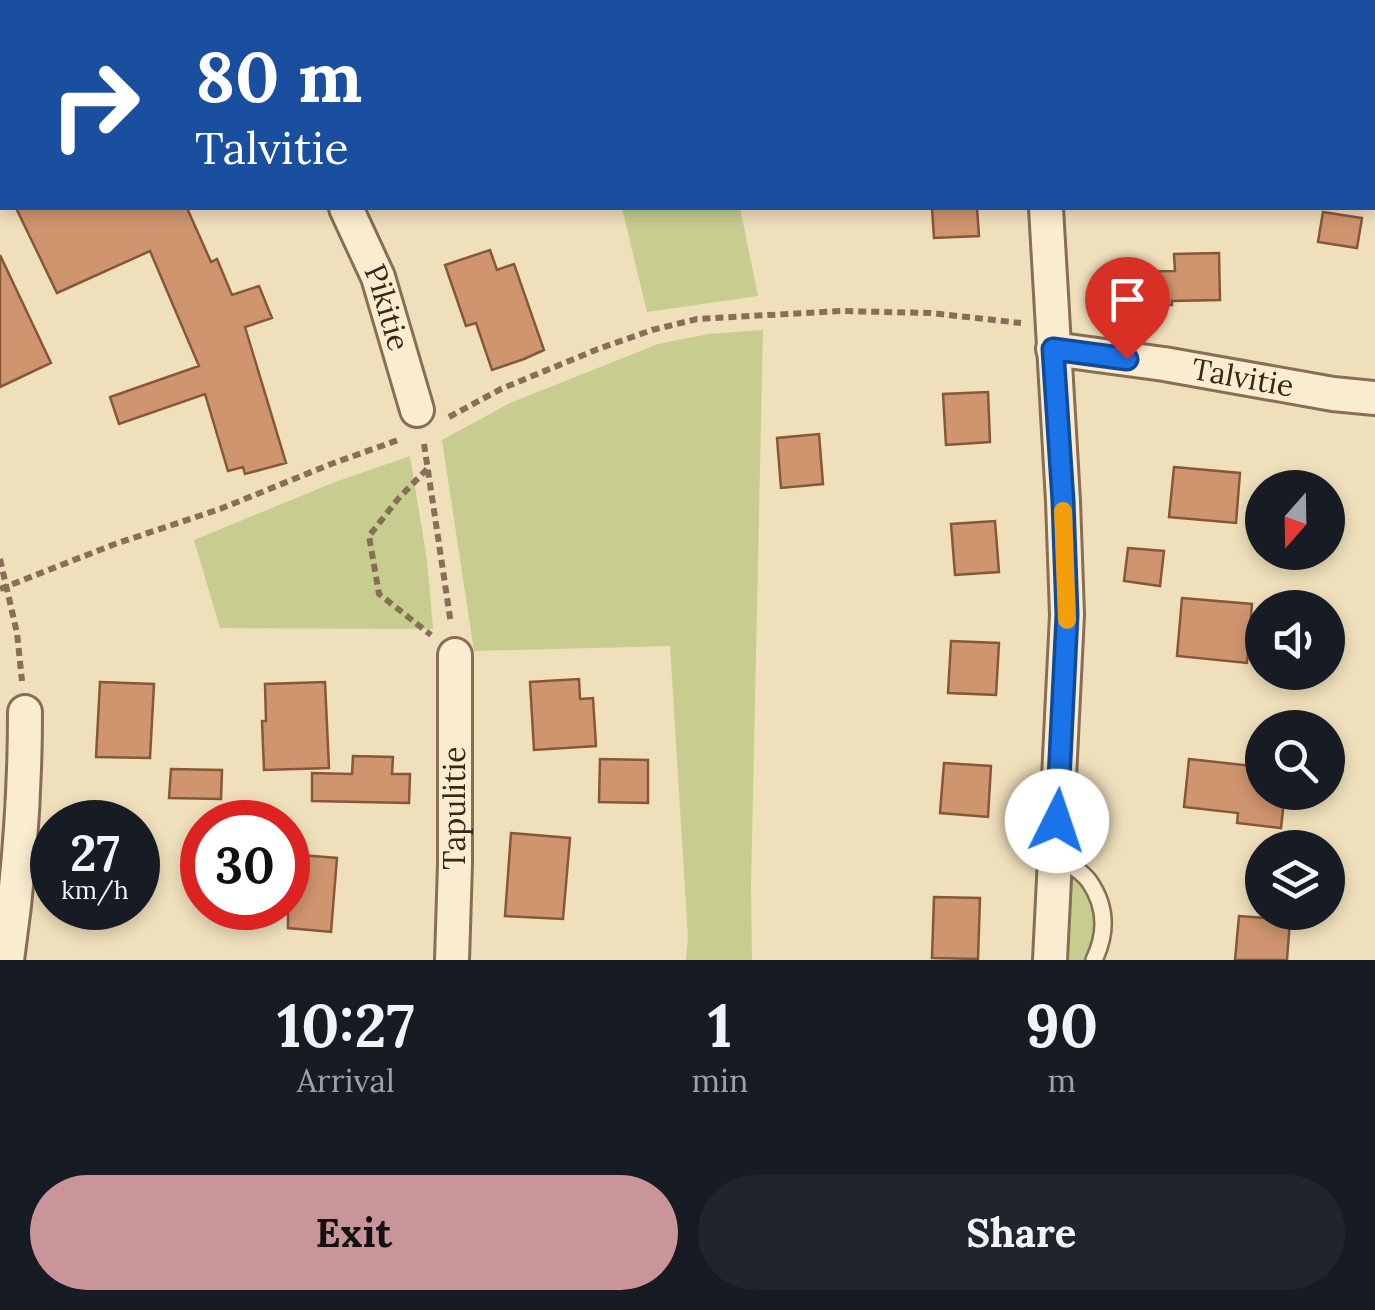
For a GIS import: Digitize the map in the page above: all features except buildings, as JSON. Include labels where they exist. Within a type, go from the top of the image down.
[{"type":"street","name":"Pikitie","points":[[347,210],[378,278],[419,420]]},
{"type":"street","points":[[1046,210],[1067,615],[1050,960]]},
{"type":"street","name":"Talvitie","points":[[1053,338],[1164,364],[1294,388],[1375,398]]},
{"type":"street","name":"Tapulitie","points":[[452,960],[455,655]]},
{"type":"street","points":[[8,960],[25,795],[26,712]]},
{"type":"lane","points":[[1055,853],[1088,879],[1103,908],[1104,940],[1094,960]]},
{"type":"path","points":[[4,588],[115,544],[220,509],[331,464],[419,420],[652,330],[697,319],[842,311],[913,312],[1053,338]]},
{"type":"path","points":[[419,420],[455,655]]},
{"type":"path","points":[[428,468],[370,536],[379,594],[455,655]]},
{"type":"path","points":[[0,559],[17,634],[26,712]]},
{"type":"green space","points":[[622,210],[740,210],[758,296],[647,312]]},
{"type":"green space","points":[[763,330],[752,960],[686,960],[688,938],[670,646],[474,651],[442,440],[510,403],[658,344],[709,334]]},
{"type":"green space","points":[[410,456],[427,560],[433,629],[220,628],[194,540]]},
{"type":"green space","points":[[1055,853],[1088,879],[1103,909],[1094,960],[1050,960]]},
{"type":"slow traffic","points":[[1063,511],[1067,620]]},
{"type":"route","points":[[1057,821],[1067,615],[1053,349],[1127,359]]}]
